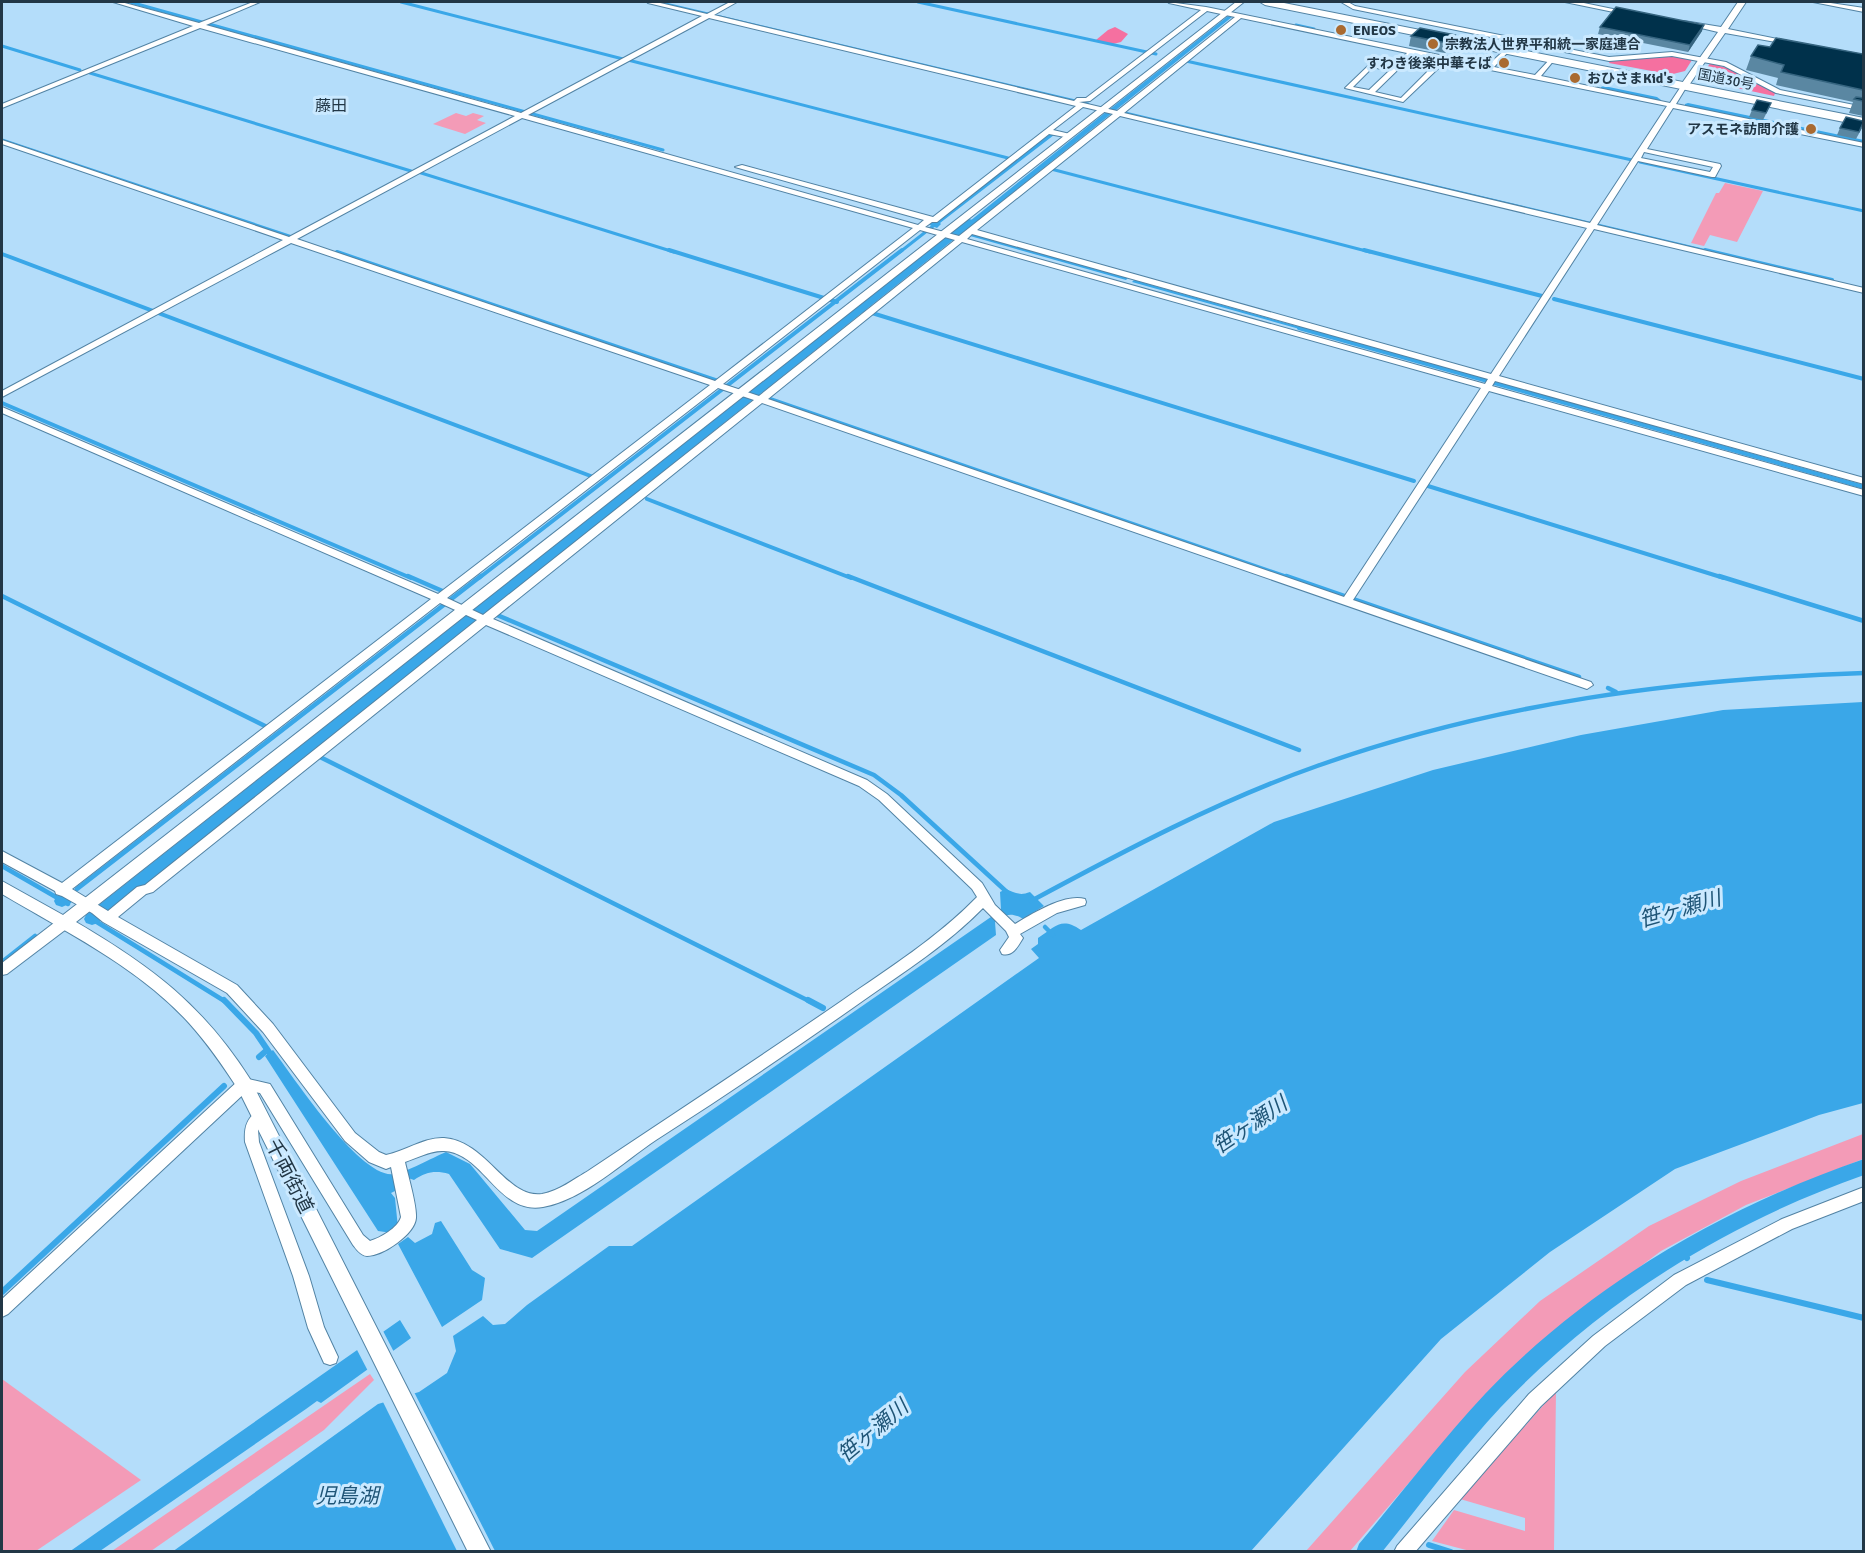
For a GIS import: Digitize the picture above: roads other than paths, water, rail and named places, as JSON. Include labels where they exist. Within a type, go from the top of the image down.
[{"type":"highway","name":"国道30号","points":[[1265,2],[1863,118]]},
{"type":"highway","name":"国道30号","points":[[1287,2],[1863,122]]},
{"type":"street","points":[[124,2],[143,4],[527,112],[625,136]]},
{"type":"street","points":[[2,106],[257,2]]},
{"type":"street","points":[[650,2],[710,14]]},
{"type":"street","points":[[664,2],[1096,107],[1863,286]]},
{"type":"street","points":[[2,394],[153,311],[734,2]]},
{"type":"street","points":[[1172,2],[1863,145]]},
{"type":"street","points":[[99,911],[459,606],[944,230],[1056,134],[1240,2]]},
{"type":"street","points":[[1344,2],[1353,8],[1610,59],[1672,54],[1704,59],[1735,67],[1778,92],[1863,109]]},
{"type":"street","points":[[1569,2],[1646,16]]},
{"type":"street","points":[[1349,598],[1742,2]]},
{"type":"street","points":[[1816,2],[1863,10]]},
{"type":"street","points":[[1854,2],[1863,3]]},
{"type":"street","points":[[143,4],[1308,330],[1863,493]]},
{"type":"street","points":[[61,891],[459,606],[944,230],[1096,107],[1150,53],[1206,9]]},
{"type":"street","points":[[944,230],[934,220],[1096,107],[1240,16]]},
{"type":"street","points":[[1679,22],[1805,45]]},
{"type":"street","points":[[1490,68],[1507,50]]},
{"type":"street","points":[[1370,93],[1413,51]]},
{"type":"street","points":[[1393,70],[1372,65],[1348,88],[1403,100],[1444,58]]},
{"type":"street","points":[[1538,76],[1552,59]]},
{"type":"street","points":[[2,142],[1027,487],[1349,598],[1587,685]]},
{"type":"street","points":[[1637,159],[1712,176],[1718,166],[1643,150]]},
{"type":"street","points":[[726,164],[944,230]]},
{"type":"street","points":[[1595,224],[1863,291]]},
{"type":"street","points":[[2,970],[64,923],[99,911],[157,881],[597,479],[738,390],[828,299],[944,230]]},
{"type":"street","points":[[1490,382],[1863,481]]},
{"type":"street","points":[[2,410],[459,606],[862,783],[883,797],[977,886],[987,903],[1016,938],[1007,950]]},
{"type":"street","points":[[2,856],[232,989],[268,1028],[358,1146],[399,1171],[409,1217],[398,1234],[367,1249],[358,1240],[264,1088],[244,1084],[2,1309]]},
{"type":"street","name":"千両街道","points":[[2,887],[140,970],[178,1001],[217,1043],[244,1084],[480,1551]]},
{"type":"street","points":[[1013,932],[1059,905],[1080,902]]},
{"type":"street","points":[[399,1171],[423,1149],[442,1144],[456,1145],[467,1150],[512,1192],[525,1200],[541,1201],[557,1196],[728,1086],[916,956],[987,903]]},
{"type":"street","points":[[260,1117],[251,1129],[252,1142],[301,1276],[316,1328],[330,1357]]},
{"type":"street","points":[[1403,1551],[1534,1400],[1599,1341],[1680,1280],[1787,1224],[1863,1194]]},
{"type":"water","points":[[1228,16],[1232,17],[1116,110],[1110,109]]},
{"type":"water","points":[[1106,112],[1111,114],[961,234],[955,233]]},
{"type":"water","points":[[1050,134],[1054,135],[940,223],[937,228],[927,224],[935,222]]},
{"type":"water","points":[[972,234],[1128,278],[1126,280],[970,236]]},
{"type":"water","points":[[1134,280],[1304,328],[1303,330],[1132,282]]},
{"type":"water","points":[[1863,702],[1863,1103],[1819,1115],[1675,1169],[1550,1252],[1441,1339],[1251,1551],[172,1552],[378,1404],[419,1392],[447,1373],[456,1351],[453,1336],[483,1316],[493,1325],[505,1324],[527,1305],[609,1246],[632,1246],[1039,958],[1031,949],[1038,944],[1038,938],[1054,927],[1063,923],[1081,930],[1274,822],[1433,770],[1581,735],[1723,710]]},
{"type":"water","points":[[1006,889],[1020,894],[1030,892],[1044,906],[1023,919],[1012,915],[998,919],[995,922],[996,935],[532,1258],[500,1249],[449,1174],[444,1173],[431,1172],[414,1180],[408,1178],[395,1183],[395,1191],[391,1193],[395,1198],[398,1228],[392,1233],[378,1231],[265,1056],[273,1050],[328,1124],[364,1161],[380,1171],[394,1174],[446,1152],[470,1164],[525,1230],[537,1231],[1001,910],[1000,892]]},
{"type":"water","points":[[441,1221],[472,1270],[485,1278],[482,1300],[442,1327],[398,1244],[408,1237],[415,1243],[432,1234],[435,1223]]},
{"type":"water","points":[[400,1320],[411,1338],[321,1403],[317,1401],[100,1551],[69,1552]]},
{"type":"waterway","points":[[130,2],[663,150]]},
{"type":"waterway","points":[[401,2],[623,59]]},
{"type":"waterway","points":[[657,2],[1088,104]]},
{"type":"waterway","points":[[918,2],[1156,54]]},
{"type":"waterway","points":[[1296,25],[1314,29]]},
{"type":"waterway","points":[[2,46],[80,70]]},
{"type":"waterway","points":[[628,60],[1008,158]]},
{"type":"waterway","points":[[1186,61],[1632,160]]},
{"type":"waterway","points":[[90,73],[411,171]]},
{"type":"waterway","points":[[1604,89],[1657,100]]},
{"type":"waterway","points":[[1688,106],[1864,143]]},
{"type":"waterway","points":[[1112,110],[1116,111]]},
{"type":"waterway","points":[[1125,113],[1711,252]]},
{"type":"waterway","points":[[2,140],[295,238]]},
{"type":"waterway","points":[[1640,162],[1864,211]]},
{"type":"waterway","points":[[1051,169],[1370,252]]},
{"type":"waterway","points":[[418,172],[674,252]]},
{"type":"waterway","points":[[92,919],[972,221]]},
{"type":"waterway","points":[[900,252],[937,223]]},
{"type":"waterway","points":[[669,250],[836,302]]},
{"type":"waterway","points":[[836,302],[902,250]]},
{"type":"waterway","points":[[1364,250],[1542,296]]},
{"type":"waterway","points":[[1705,250],[1832,280]]},
{"type":"waterway","points":[[337,252],[721,382]]},
{"type":"waterway","points":[[2,254],[596,478]]},
{"type":"waterway","points":[[1554,299],[1864,379]]},
{"type":"waterway","points":[[479,578],[836,302]]},
{"type":"waterway","points":[[872,313],[1414,481]]},
{"type":"waterway","points":[[1299,328],[1864,487]]},
{"type":"waterway","points":[[754,393],[759,395]]},
{"type":"waterway","points":[[770,399],[1290,578]]},
{"type":"waterway","points":[[2,403],[411,578]]},
{"type":"waterway","points":[[1428,486],[1724,578]]},
{"type":"waterway","points":[[630,492],[634,494]]},
{"type":"waterway","points":[[647,499],[851,578]]},
{"type":"waterway","points":[[408,576],[447,593]]},
{"type":"waterway","points":[[77,889],[481,576]]},
{"type":"waterway","points":[[848,576],[1299,750]]},
{"type":"waterway","points":[[1286,576],[1579,677]]},
{"type":"waterway","points":[[1719,576],[1864,621]]},
{"type":"waterway","points":[[2,596],[265,726]]},
{"type":"waterway","points":[[497,615],[874,775],[901,795],[1009,894]]},
{"type":"waterway","points":[[1031,901],[1208,811],[1280,780],[1384,744],[1519,710],[1587,698],[1725,681],[1864,673]]},
{"type":"waterway","points":[[1608,688],[1616,692]]},
{"type":"waterway","points":[[306,750],[310,752]]},
{"type":"waterway","points":[[320,757],[811,1002]]},
{"type":"waterway","points":[[2,866],[68,904]]},
{"type":"waterway","points":[[92,919],[226,1002]]},
{"type":"waterway","points":[[1045,927],[1053,935]]},
{"type":"waterway","points":[[2,962],[35,936]]},
{"type":"waterway","points":[[808,1000],[823,1008]]},
{"type":"waterway","points":[[226,1002],[256,1033],[273,1058]]},
{"type":"waterway","points":[[259,1057],[267,1050]]},
{"type":"waterway","points":[[2,1292],[224,1086]]},
{"type":"waterway","points":[[1367,1552],[1493,1401],[1530,1364],[1572,1328],[1664,1262],[1714,1232],[1764,1206],[1815,1184],[1864,1167]]},
{"type":"waterway","points":[[1681,1251],[1687,1258]]},
{"type":"waterway","points":[[1707,1280],[1864,1318]]},
{"type":"waterway","points":[[1397,1516],[1401,1520]]},
{"type":"waterway","points":[[1429,1545],[1451,1552]]},
{"type":"place","name":"ENEOS","points":[[1341,30]]},
{"type":"place","name":"宗教法人世界平和統一家庭連合","points":[[1433,44]]},
{"type":"place","name":"すわき後楽中華そば","points":[[1504,63]]},
{"type":"place","name":"おひさまKid's","points":[[1575,78]]},
{"type":"place","name":"アスモネ訪問介護","points":[[1811,129]]},
{"type":"district","name":"藤田","points":[[331,105]]},
{"type":"water label","name":"笹ヶ瀬川","points":[[1680,909]]},
{"type":"water label","name":"笹ヶ瀬川","points":[[1250,1125]]},
{"type":"water label","name":"笹ヶ瀬川","points":[[873,1431]]},
{"type":"water label","name":"児島湖","points":[[347,1496]]}]
